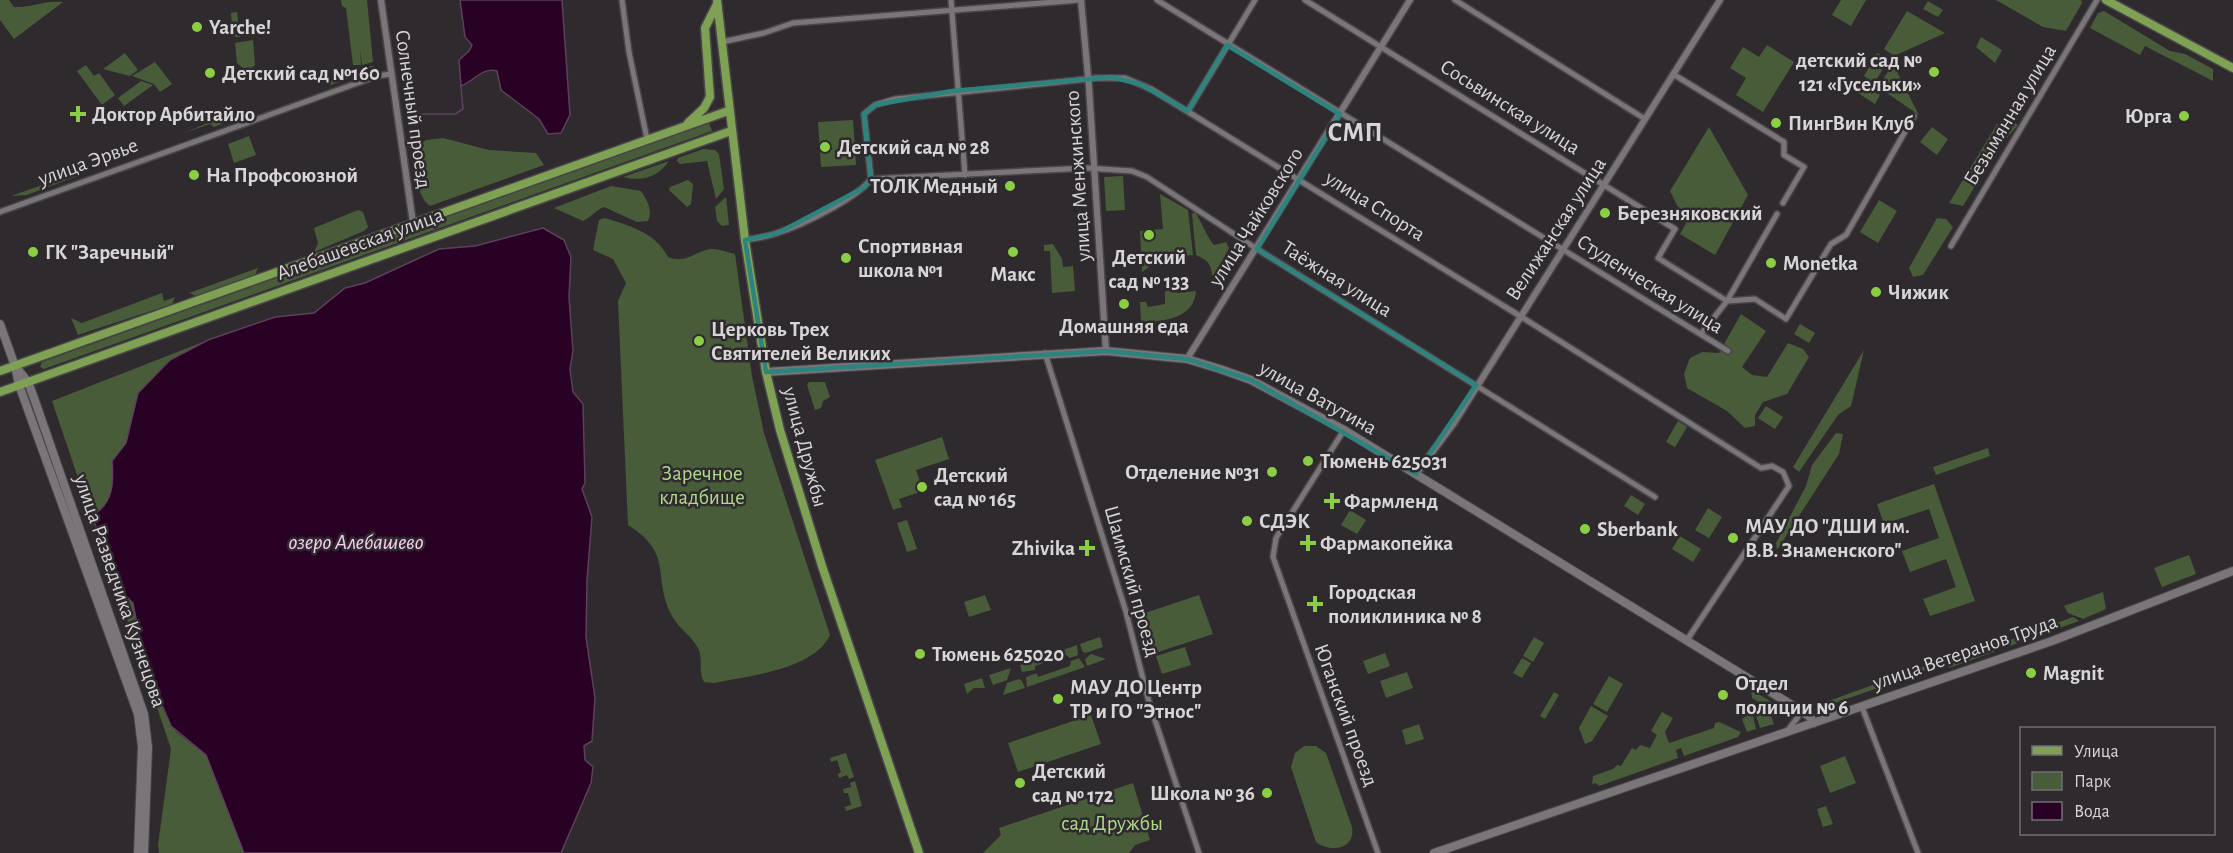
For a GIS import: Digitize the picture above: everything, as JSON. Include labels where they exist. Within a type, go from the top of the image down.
[{"type":"main road","points":[[2106,0],[2233,68]]},
{"type":"main road","points":[[687,124],[704,108],[710,97],[705,28],[717,2]]},
{"type":"main road","name":"улица Дружбы","points":[[717,2],[745,240],[766,372],[780,430],[807,520],[919,853]]},
{"type":"main road","name":"Алебашевская улица","points":[[0,371],[687,124],[729,111]]},
{"type":"main road","name":"Алебашевская улица","points":[[0,392],[731,131]]},
{"type":"main road","points":[[173,309],[173,319],[180,327]]},
{"type":"main road","points":[[0,324],[23,383]]},
{"type":"main road","name":"улица Ватутина","points":[[766,372],[1106,351],[1186,359],[1251,381],[1344,430],[1795,706],[1810,717],[1814,723]]},
{"type":"main road","name":"улица Разведчика Кузнецова","points":[[23,383],[138,714],[142,747],[138,853]]},
{"type":"main road","name":"улица Разведчика Кузнецова","points":[[23,383],[144,714],[148,747],[144,853]]},
{"type":"main road","name":"улица Ветеранов Труда","points":[[1434,853],[2062,637],[2233,571]]},
{"type":"street","name":"Солнечный проезд","points":[[381,0],[413,223]]},
{"type":"street","points":[[622,0],[629,52],[647,139]]},
{"type":"street","points":[[951,0],[965,175]]},
{"type":"street","points":[[722,42],[764,33],[793,23],[1080,0]]},
{"type":"street","name":"улица Менжинского","points":[[1080,0],[1088,78],[1106,351]]},
{"type":"street","name":"Студенческая улица","points":[[1157,0],[1728,351]]},
{"type":"street","points":[[1188,111],[1255,0]]},
{"type":"street","name":"Сосьвинская улица","points":[[1305,0],[1675,229],[1658,258],[1727,301]]},
{"type":"street","name":"улица Чайковского","points":[[1186,359],[1257,249],[1410,0]]},
{"type":"street","points":[[1455,0],[1645,118]]},
{"type":"street","name":"Велижанская улица","points":[[1416,474],[1454,423],[1720,0]]},
{"type":"street","name":"Безымянная улица","points":[[1951,246],[2097,0]]},
{"type":"street","name":"улица Эрвье","points":[[0,212],[377,76],[391,74]]},
{"type":"street","points":[[1673,74],[1784,142],[1784,155],[1804,167],[1784,203]]},
{"type":"street","name":"улица Спорта","points":[[870,179],[864,114],[874,105],[895,99],[1111,77],[1134,81],[1188,111],[1761,468],[1768,466],[1780,469],[1787,478],[1789,486],[1687,640]]},
{"type":"street","points":[[1727,301],[1755,299],[1786,319],[1831,244],[1846,235],[1914,116]]},
{"type":"street","name":"Таёжная улица","points":[[870,179],[1094,169],[1132,171],[1147,177],[1257,249],[1655,497]]},
{"type":"street","points":[[745,240],[778,233],[809,218],[865,187],[870,179]]},
{"type":"street","points":[[1701,334],[1727,301],[1777,214]]},
{"type":"street","name":"Шаимский проезд","points":[[1045,353],[1126,612],[1149,702],[1199,853]]},
{"type":"street","name":"Юганский проезд","points":[[1344,430],[1276,538],[1273,557],[1378,853]]},
{"type":"street","points":[[1781,735],[1795,723],[1798,717],[1795,706]]},
{"type":"street","points":[[1862,707],[1918,853]]},
{"type":"highlighted area","points":[[1227,45],[1340,114],[1257,249],[1476,385],[1416,474],[1251,380],[1187,359],[1106,351],[766,372],[745,240],[778,233],[865,187],[871,179],[864,114],[875,105],[952,91],[1111,77],[1140,84],[1188,111]]},
{"type":"green space","points":[[0,0],[9,0],[14,7],[63,2],[14,39],[0,20]]},
{"type":"green space","points":[[341,0],[367,0],[373,62],[362,65],[360,48],[361,65],[353,65],[346,8],[342,6]]},
{"type":"green space","points":[[1841,0],[1866,0],[1851,26],[1832,15]]},
{"type":"green space","points":[[1996,0],[2081,0],[2082,3],[2066,31],[2043,27]]},
{"type":"green space","points":[[1928,1],[1943,10],[1938,17],[1923,9]]},
{"type":"green space","points":[[1907,11],[1945,33],[1894,56],[1884,49]]},
{"type":"green space","points":[[2104,11],[2170,51],[2185,54],[2213,69],[2213,81],[2145,46],[2140,55],[2090,28],[2098,13]]},
{"type":"green space","points":[[237,12],[240,37],[233,37],[231,13]]},
{"type":"green space","points":[[1981,37],[2002,50],[1995,63],[1976,47]]},
{"type":"green space","points":[[253,40],[255,65],[247,72],[237,63],[235,43]]},
{"type":"green space","points":[[1767,45],[1794,62],[1763,112],[1736,95],[1746,78],[1730,68],[1743,47],[1759,57]]},
{"type":"green space","points":[[125,53],[138,70],[130,76],[103,69]]},
{"type":"green space","points":[[1877,53],[1884,57],[1885,66],[1874,83],[1864,76]]},
{"type":"green space","points":[[155,62],[172,84],[160,92],[154,84],[132,76]]},
{"type":"green space","points":[[1893,64],[1919,115],[1878,87]]},
{"type":"green space","points":[[86,65],[94,76],[99,73],[115,95],[102,105],[77,71]]},
{"type":"green space","points":[[374,66],[373,69],[331,85],[326,82]]},
{"type":"green space","points":[[141,81],[153,85],[124,106],[118,98]]},
{"type":"green space","points":[[1861,82],[1880,95],[1875,104],[1855,91]]},
{"type":"green space","points":[[224,116],[222,124],[214,127],[210,124],[184,133]]},
{"type":"green space","points":[[2008,117],[2018,125],[1997,149],[1963,206],[1949,203],[1997,124]]},
{"type":"green space","points":[[853,120],[856,165],[821,167],[818,122]]},
{"type":"green space","points":[[709,123],[712,131],[44,369],[40,367],[42,362]]},
{"type":"green space","points":[[1709,127],[1748,195],[1715,255],[1680,234],[1686,223],[1670,191]]},
{"type":"green space","points":[[1932,127],[1948,139],[1937,155],[1920,142]]},
{"type":"green space","points":[[249,136],[256,155],[234,163],[228,144]]},
{"type":"green space","points":[[443,138],[489,150],[536,153],[544,165],[430,206],[421,195],[416,171],[415,148],[426,140]]},
{"type":"green space","points":[[703,149],[715,150],[719,154],[724,189],[716,199],[707,161],[680,164],[677,161],[678,158]]},
{"type":"green space","points":[[669,161],[660,171],[649,177],[637,179],[623,177]]},
{"type":"green space","points":[[79,172],[80,175],[27,195],[11,196]]},
{"type":"green space","points":[[1123,176],[1125,210],[1106,211],[1104,177]]},
{"type":"green space","points":[[688,180],[693,184],[691,204],[687,207],[669,190],[670,187]]},
{"type":"green space","points":[[611,186],[641,191],[650,209],[648,221],[637,222],[604,207],[583,221],[554,208]]},
{"type":"green space","points":[[1160,194],[1188,210],[1193,255],[1162,258],[1142,272],[1140,231],[1163,229]]},
{"type":"green space","points":[[726,197],[729,225],[722,226],[717,221],[715,207]]},
{"type":"green space","points":[[1879,200],[1897,211],[1878,243],[1860,232]]},
{"type":"green space","points":[[358,210],[363,212],[368,227],[364,231],[314,252],[318,243],[314,228]]},
{"type":"green space","points":[[1195,212],[1214,245],[1226,242],[1229,248],[1215,275],[1212,275],[1207,262],[1196,255],[1192,214]]},
{"type":"green space","name":"Заречное кладбище","points":[[605,218],[641,231],[656,241],[668,257],[674,259],[687,258],[709,249],[735,254],[752,376],[764,433],[830,635],[822,647],[795,664],[778,670],[714,683],[704,682],[699,650],[671,614],[657,556],[642,536],[628,525],[618,301],[626,283],[613,259],[593,250],[599,220]]},
{"type":"green space","points":[[1937,218],[1946,219],[1953,227],[1923,275],[1913,277],[1909,268]]},
{"type":"green space","points":[[1053,244],[1062,259],[1063,267],[1073,266],[1075,291],[1052,293],[1050,251],[1044,251],[1044,245]]},
{"type":"green space","points":[[258,268],[255,275],[196,296],[189,293]]},
{"type":"green space","points":[[1175,290],[1177,293],[1196,291],[1190,308],[1176,317],[1141,322],[1140,302],[1146,302],[1148,307],[1165,304],[1165,291]]},
{"type":"green space","points":[[162,293],[164,301],[175,297],[172,304],[78,335],[71,318],[82,323]]},
{"type":"green space","points":[[1741,314],[1766,331],[1742,367],[1752,375],[1767,377],[1788,343],[1803,349],[1809,357],[1787,394],[1763,402],[1755,415],[1755,426],[1745,428],[1727,411],[1687,388],[1684,374],[1690,358],[1702,352],[1719,353]]},
{"type":"green space","points":[[1800,324],[1815,333],[1809,343],[1794,334]]},
{"type":"green space","points":[[208,340],[170,360],[138,393],[126,443],[112,461],[113,477],[108,500],[91,516],[52,401]]},
{"type":"green space","points":[[1864,350],[1851,406],[1838,415],[1799,472],[1793,467]]},
{"type":"green space","points":[[809,382],[825,382],[830,397],[823,401],[821,408],[815,410],[807,385]]},
{"type":"green space","points":[[1766,406],[1783,417],[1775,429],[1758,418]]},
{"type":"green space","points":[[1678,421],[1687,427],[1675,447],[1666,442]]},
{"type":"green space","points":[[1836,433],[1843,434],[1839,454],[1777,550],[1776,543],[1806,486],[1812,465]]},
{"type":"green space","points":[[942,437],[949,459],[916,470],[923,491],[899,499],[902,507],[893,510],[875,460]]},
{"type":"green space","points":[[1988,448],[1990,456],[1936,475],[1933,467]]},
{"type":"green space","points":[[1934,484],[1975,601],[1930,616],[1923,599],[1956,587],[1946,559],[1910,572],[1902,551],[1939,538],[1929,509],[1884,524],[1877,504]]},
{"type":"green space","points":[[1631,495],[1645,504],[1638,515],[1624,506]]},
{"type":"green space","points":[[1708,508],[1722,517],[1709,538],[1695,530]]},
{"type":"green space","points":[[1350,510],[1366,520],[1357,534],[1341,525]]},
{"type":"green space","points":[[907,520],[917,549],[907,552],[897,523]]},
{"type":"green space","points":[[1680,536],[1701,549],[1693,562],[1672,549]]},
{"type":"green space","points":[[2189,555],[2196,574],[2162,587],[2154,568]]},
{"type":"green space","points":[[113,576],[122,592],[133,603],[145,665],[176,732],[206,755],[244,853],[159,853],[158,845],[171,749]]},
{"type":"green space","points":[[2103,592],[2106,609],[2083,619],[2068,613],[2064,606]]},
{"type":"green space","points":[[985,595],[991,610],[969,617],[964,602]]},
{"type":"green space","points":[[1199,595],[1213,634],[1149,655],[1136,616]]},
{"type":"green space","points":[[2073,617],[2079,621],[2004,648],[2002,643]]},
{"type":"green space","points":[[1100,637],[1103,647],[1085,653],[1082,651],[1080,644]]},
{"type":"green space","points":[[1534,637],[1544,643],[1533,662],[1523,656]]},
{"type":"green space","points":[[1994,642],[1994,652],[1949,668],[1945,659]]},
{"type":"green space","points":[[1077,645],[1078,655],[1070,658],[1066,655],[1035,666],[1035,670],[1022,672],[1020,665]]},
{"type":"green space","points":[[1185,647],[1191,665],[1162,674],[1156,656]]},
{"type":"green space","points":[[1385,653],[1390,666],[1368,674],[1363,661]]},
{"type":"green space","points":[[1091,654],[1106,659],[1087,666],[1085,659]]},
{"type":"green space","points":[[1079,658],[1085,667],[1027,687],[1026,677],[1037,673],[1038,677],[1070,666],[1071,661]]},
{"type":"green space","points":[[1522,658],[1531,663],[1522,678],[1513,673]]},
{"type":"green space","points":[[1934,663],[1936,666],[1903,679],[1900,675]]},
{"type":"green space","points":[[1011,668],[1007,680],[993,685],[989,675]]},
{"type":"green space","points":[[1407,672],[1413,688],[1386,698],[1380,681]]},
{"type":"green space","points":[[1609,676],[1623,684],[1607,712],[1593,704]]},
{"type":"green space","points":[[982,678],[985,688],[974,688],[967,694],[964,684]]},
{"type":"green space","points":[[1019,679],[1025,688],[1003,695],[1007,683]]},
{"type":"green space","points":[[1878,683],[1878,688],[1829,705],[1815,706]]},
{"type":"green space","points":[[1751,690],[1786,710],[1778,714],[1752,698]]},
{"type":"green space","points":[[1554,692],[1559,695],[1545,719],[1540,716]]},
{"type":"green space","points":[[1752,703],[1770,714],[1774,724],[1760,728]]},
{"type":"green space","points":[[1591,706],[1608,716],[1592,741],[1585,744],[1579,728]]},
{"type":"green space","points":[[1662,712],[1673,718],[1665,732],[1669,743],[1714,728],[1715,723],[1719,722],[1741,732],[1738,737],[1684,756],[1681,748],[1676,750],[1678,758],[1599,786],[1596,783],[1592,784],[1593,776],[1613,769],[1617,765],[1621,766],[1632,748],[1636,750],[1640,745],[1650,748],[1657,735],[1651,731]]},
{"type":"green space","points":[[1752,712],[1756,729],[1747,732],[1742,719]]},
{"type":"green space","points":[[1091,715],[1101,744],[1018,772],[1008,743]]},
{"type":"green space","points":[[1419,724],[1424,739],[1406,745],[1402,730]]},
{"type":"green space","points":[[1304,746],[1316,746],[1326,753],[1352,827],[1350,841],[1341,847],[1328,848],[1316,842],[1291,767],[1295,753]]},
{"type":"green space","points":[[846,753],[854,777],[849,779],[847,775],[839,778],[838,774],[841,772],[837,760],[831,762],[830,758]]},
{"type":"green space","points":[[1845,756],[1856,783],[1830,793],[1820,766]]},
{"type":"green space","points":[[855,781],[862,806],[846,811],[845,807],[851,805],[848,793],[844,793],[843,789],[851,787],[850,783]]},
{"type":"green space","name":"сад Дружбы","points":[[1133,783],[1150,840],[1135,845],[1129,853],[983,853],[1001,835],[999,828]]},
{"type":"green space","points":[[1826,806],[1833,824],[1823,827],[1817,809]]},
{"type":"water","points":[[460,0],[562,0],[570,115],[561,133],[548,134],[539,119],[501,90],[497,71],[482,73],[461,86],[459,60],[472,45],[465,37]]},
{"type":"water","name":"озеро Алебашево","points":[[543,228],[564,240],[571,257],[569,297],[573,351],[570,369],[573,392],[583,404],[585,483],[582,489],[592,517],[587,580],[586,637],[595,698],[592,741],[584,746],[585,760],[593,767],[591,783],[561,853],[244,853],[206,755],[171,726],[145,665],[133,603],[122,592],[113,576],[102,538],[91,516],[108,500],[113,477],[112,461],[126,443],[138,393],[170,360],[208,340],[275,317],[314,313],[345,288],[365,283],[439,249],[475,246]]},
{"type":"waterway","points":[[412,108],[416,114],[455,114],[463,109],[461,86]]},
{"type":"place","name":"Yarche!","points":[[197,27]]},
{"type":"place","name":"детский сад № 121 «Гусельки»","points":[[1934,72]]},
{"type":"place","name":"Детский сад №160","points":[[210,73]]},
{"type":"place","name":"Доктор Арбитайло","points":[[78,114]]},
{"type":"place","name":"Юрга","points":[[2184,116]]},
{"type":"place","name":"ПингВин Клуб","points":[[1776,123]]},
{"type":"place","name":"Детский сад № 28","points":[[825,147]]},
{"type":"place","name":"На Профсоюзной","points":[[194,175]]},
{"type":"place","name":"ТОЛК Медный","points":[[1010,186]]},
{"type":"place","name":"Березняковский","points":[[1605,213]]},
{"type":"place","name":"Детский сад № 133","points":[[1149,235]]},
{"type":"place","name":"ГК \"Заречный\"","points":[[33,252]]},
{"type":"place","name":"Макс","points":[[1013,252]]},
{"type":"place","name":"Спортивная школа №1","points":[[846,258]]},
{"type":"place","name":"Monetka","points":[[1771,263]]},
{"type":"place","name":"Чижик","points":[[1876,292]]},
{"type":"place","name":"Домашняя еда","points":[[1124,304]]},
{"type":"place","name":"Церковь Трех Святителей Великих","points":[[699,341]]},
{"type":"place","name":"Тюмень 625031","points":[[1308,461]]},
{"type":"place","name":"Отделение №31","points":[[1272,472]]},
{"type":"place","name":"Детский сад № 165","points":[[922,487]]},
{"type":"place","name":"Фармленд","points":[[1332,501]]},
{"type":"place","name":"СДЭК","points":[[1247,521]]},
{"type":"place","name":"Sberbank","points":[[1585,529]]},
{"type":"place","name":"МАУ ДО \"ДШИ им. В.В. Знаменского\"","points":[[1733,538]]},
{"type":"place","name":"Фармакопейка","points":[[1308,543]]},
{"type":"place","name":"Zhivika","points":[[1087,548]]},
{"type":"place","name":"Городская поликлиника № 8","points":[[1315,604]]},
{"type":"place","name":"Тюмень 625020","points":[[920,654]]},
{"type":"place","name":"Magnit","points":[[2031,673]]},
{"type":"place","name":"Отдел полиции № 6","points":[[1723,695]]},
{"type":"place","name":"МАУ ДО Центр ТР и ГО \"Этнос\"","points":[[1058,699]]},
{"type":"place","name":"Детский сад № 172","points":[[1020,783]]},
{"type":"place","name":"Школа № 36","points":[[1267,793]]},
{"type":"district","name":"СМП","points":[[1355,132]]}]
